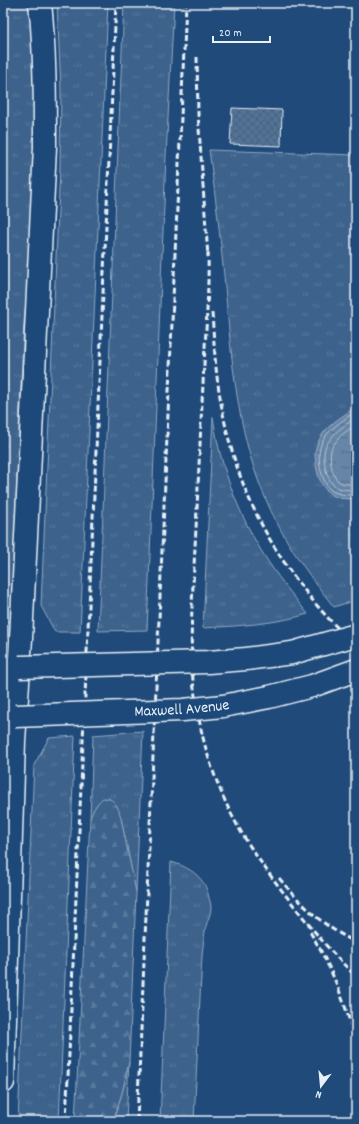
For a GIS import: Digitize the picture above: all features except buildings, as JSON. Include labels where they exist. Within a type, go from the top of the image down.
[{"type":"main road","points":[[3,1082],[13,749],[9,716],[11,667],[22,635],[45,147],[44,47],[40,3]]},
{"type":"main road","points":[[11,667],[240,660],[262,658],[292,653],[356,635]]},
{"type":"main road","name":"Maxwell Avenue","points":[[9,716],[183,710],[223,706],[305,688],[356,670]]},
{"type":"green space","points":[[3,3],[33,3],[37,108],[28,281],[22,358],[11,620],[3,625]]},
{"type":"green space","points":[[57,3],[108,3],[80,632],[55,632],[41,606],[60,166],[61,90]]},
{"type":"green space","points":[[124,3],[174,3],[166,156],[147,630],[98,631]]},
{"type":"green space","points":[[209,150],[356,155],[356,600],[334,607],[295,554],[278,525],[264,495],[246,442],[240,415],[232,359],[219,229]]},
{"type":"green space","points":[[213,417],[224,467],[246,524],[269,563],[308,614],[269,622],[203,628]]},
{"type":"green space","points":[[143,731],[136,892],[121,818],[109,798],[99,802],[90,819],[93,735]]},
{"type":"green space","points":[[75,736],[59,1121],[18,1121],[34,765],[49,738]]},
{"type":"green space","points":[[103,798],[114,801],[119,810],[136,892],[129,1062],[122,1093],[113,1121],[75,1121],[90,819],[95,807]]},
{"type":"green space","points":[[171,862],[191,870],[201,879],[207,891],[211,907],[205,930],[202,956],[194,1121],[160,1121]]},
{"type":"green space","points":[[129,1062],[126,1121],[113,1121],[122,1093]]},
{"type":"water","points":[[356,407],[356,498],[339,498],[327,491],[319,479],[315,450],[320,439],[328,428]]},
{"type":"railway","points":[[66,1121],[116,3]]},
{"type":"railway","points":[[137,1121],[186,3]]},
{"type":"railway","points":[[197,57],[198,114],[208,257]]},
{"type":"railway","points":[[208,252],[191,652],[195,698],[201,729],[212,768],[222,794],[247,841],[261,862],[313,929],[333,953],[356,976]]},
{"type":"railway","points":[[212,313],[217,376],[225,424],[240,476],[250,500],[261,524],[289,570],[323,613],[356,644]]},
{"type":"railway","points":[[279,878],[296,897],[323,922],[356,942]]},
{"type":"railway","points":[[310,932],[325,958],[337,986],[348,1014],[356,1043]]}]
